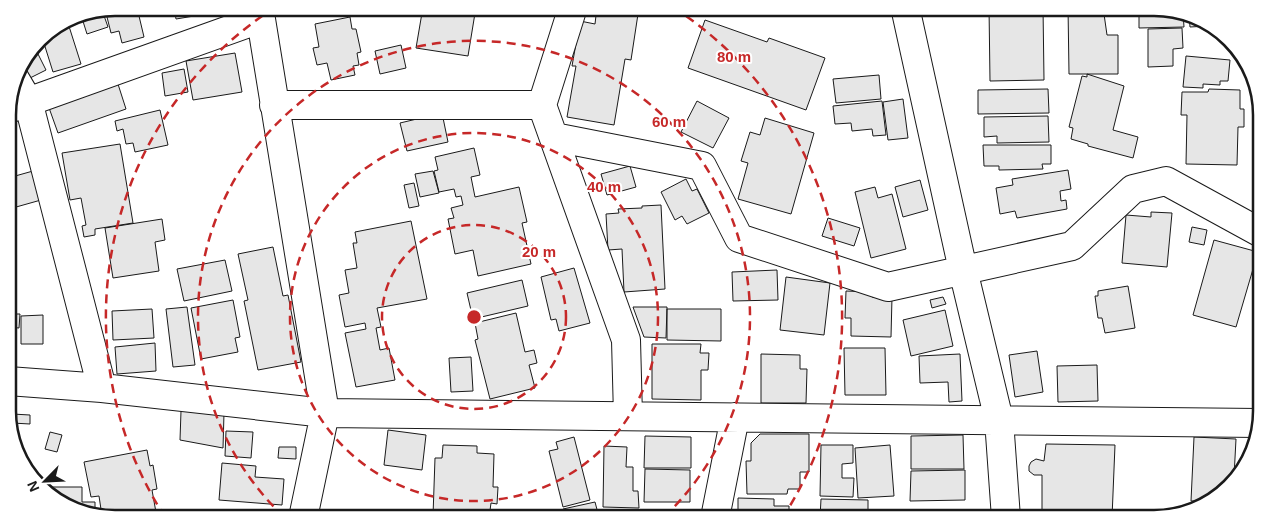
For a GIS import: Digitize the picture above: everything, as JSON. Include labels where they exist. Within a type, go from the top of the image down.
[{"type":"street","points":[[18,97],[250,16]]},
{"type":"street","points":[[259,16],[325,413],[306,510]]},
{"type":"street","points":[[570,16],[542,105],[626,340],[628,416]]},
{"type":"street","points":[[907,16],[963,270],[999,420],[1005,510]]},
{"type":"street","points":[[18,99],[102,388]]},
{"type":"street","points":[[274,105],[542,105]]},
{"type":"street","points":[[554,137],[702,166],[739,238],[888,287],[1072,246],[1133,189],[1166,181],[1253,229]]},
{"type":"street","points":[[16,382],[102,388],[325,413],[1252,422]]},
{"type":"street","points":[[717,510],[735,417]]},
{"type":"building","points":[[107,16],[139,16],[144,37],[122,43],[119,31],[111,33]]},
{"type":"building","points":[[176,16],[194,16],[176,19]]},
{"type":"building","points":[[421,16],[475,16],[468,56],[416,48]]},
{"type":"building","points":[[596,16],[638,16],[631,60],[625,59],[614,125],[567,117],[576,66],[572,66],[580,21],[595,24]]},
{"type":"building","points":[[989,16],[1043,16],[1044,80],[990,81]]},
{"type":"building","points":[[1068,16],[1104,16],[1107,35],[1118,35],[1118,74],[1069,74]]},
{"type":"building","points":[[1139,16],[1161,16],[1184,20],[1184,27],[1139,28]]},
{"type":"building","points":[[104,17],[108,27],[87,34],[83,21]]},
{"type":"building","points":[[350,17],[352,29],[356,29],[361,52],[357,53],[359,65],[353,66],[355,75],[331,80],[327,63],[317,65],[313,48],[319,47],[315,24]]},
{"type":"building","points":[[705,20],[767,42],[769,38],[825,58],[806,110],[688,68]]},
{"type":"building","points":[[1190,23],[1198,27],[1190,27]]},
{"type":"building","points":[[69,27],[81,64],[53,72],[45,45]]},
{"type":"building","points":[[1182,28],[1183,48],[1173,49],[1173,66],[1148,67],[1148,29]]},
{"type":"building","points":[[401,45],[406,68],[380,74],[375,51]]},
{"type":"building","points":[[235,53],[242,92],[193,100],[186,61]]},
{"type":"building","points":[[38,54],[46,70],[26,80],[24,77],[29,66]]},
{"type":"building","points":[[1186,56],[1230,60],[1228,81],[1220,81],[1220,85],[1203,84],[1203,88],[1183,87]]},
{"type":"building","points":[[184,69],[188,92],[165,96],[162,73]]},
{"type":"building","points":[[1087,74],[1124,86],[1113,130],[1138,137],[1133,158],[1088,146],[1088,144],[1071,139],[1073,128],[1069,127],[1082,76],[1087,77]]},
{"type":"building","points":[[879,75],[881,99],[836,103],[833,79]]},
{"type":"building","points":[[117,81],[126,109],[58,133],[48,105]]},
{"type":"building","points":[[1048,89],[1049,113],[978,114],[978,90]]},
{"type":"building","points":[[1209,89],[1240,90],[1240,109],[1244,109],[1244,127],[1238,127],[1237,165],[1186,164],[1187,115],[1181,115],[1182,92],[1208,92]]},
{"type":"building","points":[[903,99],[908,138],[888,140],[883,102]]},
{"type":"building","points":[[697,101],[729,118],[713,148],[681,132]]},
{"type":"building","points":[[882,101],[886,135],[873,136],[872,129],[852,131],[851,123],[835,124],[833,106]]},
{"type":"building","points":[[160,110],[168,145],[135,152],[133,143],[126,144],[123,129],[117,131],[115,121]]},
{"type":"building","points":[[442,113],[448,142],[407,151],[400,123]]},
{"type":"building","points":[[1048,116],[1049,142],[997,143],[997,136],[984,137],[984,117]]},
{"type":"building","points":[[765,118],[814,133],[791,214],[738,199],[748,163],[741,161],[750,132],[760,135]]},
{"type":"building","points":[[120,144],[133,223],[95,229],[95,235],[84,237],[82,226],[86,225],[81,198],[70,200],[62,153]]},
{"type":"building","points":[[983,145],[1051,145],[1051,164],[1042,164],[1043,169],[999,170],[999,166],[984,166]]},
{"type":"building","points":[[474,148],[480,175],[471,177],[475,197],[519,187],[527,222],[522,223],[531,264],[478,276],[473,250],[455,254],[448,219],[454,218],[451,208],[463,205],[461,196],[456,197],[454,189],[439,192],[434,171],[438,170],[435,157]]},
{"type":"building","points":[[630,166],[636,187],[607,195],[601,174]]},
{"type":"building","points":[[1068,170],[1071,189],[1060,191],[1061,201],[1066,200],[1067,209],[1017,218],[1015,211],[1000,214],[996,188],[1013,185],[1012,179]]},
{"type":"building","points":[[33,171],[41,200],[16,207],[16,176]]},
{"type":"building","points":[[433,171],[439,193],[420,197],[415,174]]},
{"type":"building","points":[[686,179],[692,191],[697,189],[709,213],[687,224],[682,216],[675,220],[661,192]]},
{"type":"building","points":[[920,180],[928,210],[903,217],[895,187]]},
{"type":"building","points":[[414,183],[419,206],[409,208],[404,185]]},
{"type":"building","points":[[875,187],[878,198],[892,194],[906,249],[871,258],[855,192]]},
{"type":"building","points":[[661,205],[665,289],[624,292],[622,249],[608,250],[606,214],[619,213],[618,209]]},
{"type":"building","points":[[1151,212],[1172,213],[1167,267],[1122,263],[1126,215],[1151,217]]},
{"type":"building","points":[[828,218],[860,228],[854,246],[822,236]]},
{"type":"building","points":[[162,219],[165,240],[155,242],[159,271],[113,278],[105,228]]},
{"type":"building","points":[[411,221],[427,299],[377,308],[381,327],[376,328],[380,350],[389,348],[395,380],[356,387],[345,333],[366,329],[365,323],[345,327],[339,295],[349,293],[345,270],[357,268],[353,243],[357,243],[355,232]]},
{"type":"building","points":[[1192,227],[1207,230],[1204,245],[1189,242]]},
{"type":"building","points":[[1214,240],[1253,251],[1253,269],[1236,327],[1193,315]]},
{"type":"building","points":[[273,247],[283,296],[288,295],[301,362],[258,370],[244,301],[248,300],[238,254]]},
{"type":"building","points":[[225,260],[232,291],[184,301],[177,269]]},
{"type":"building","points":[[574,268],[590,323],[559,331],[556,319],[551,320],[541,277]]},
{"type":"building","points":[[777,270],[778,300],[733,301],[732,272]]},
{"type":"building","points":[[786,277],[830,283],[824,335],[780,330]]},
{"type":"building","points":[[522,280],[528,306],[473,319],[467,293]]},
{"type":"building","points":[[1128,286],[1135,328],[1105,333],[1102,318],[1098,318],[1095,296],[1098,296],[1098,291]]},
{"type":"building","points":[[846,291],[872,292],[872,297],[892,297],[891,337],[851,336],[851,318],[845,318]]},
{"type":"building","points":[[943,297],[946,304],[932,308],[930,300]]},
{"type":"building","points":[[233,300],[240,337],[235,338],[238,352],[201,359],[191,308]]},
{"type":"building","points":[[187,307],[195,365],[173,367],[166,309]]},
{"type":"building","points":[[633,307],[667,307],[666,338],[644,337]]},
{"type":"building","points":[[152,309],[154,338],[113,340],[112,311]]},
{"type":"building","points":[[667,309],[721,309],[721,341],[667,340]]},
{"type":"building","points":[[945,310],[953,346],[911,356],[903,320]]},
{"type":"building","points":[[516,313],[525,352],[534,350],[537,363],[529,365],[535,388],[490,399],[475,340],[478,339],[475,323]]},
{"type":"building","points":[[16,314],[20,314],[19,328],[16,328]]},
{"type":"building","points":[[43,315],[43,344],[21,344],[21,316]]},
{"type":"building","points":[[155,343],[156,371],[117,374],[115,347]]},
{"type":"building","points":[[652,344],[701,344],[700,353],[709,353],[708,370],[701,370],[701,400],[652,399]]},
{"type":"building","points":[[844,348],[885,348],[886,395],[845,395]]},
{"type":"building","points":[[1037,351],[1043,392],[1015,397],[1009,355]]},
{"type":"building","points":[[761,354],[800,355],[800,369],[807,369],[806,403],[761,403]]},
{"type":"building","points":[[960,354],[962,401],[949,402],[948,382],[920,383],[919,356]]},
{"type":"building","points":[[471,357],[473,391],[451,392],[449,358]]},
{"type":"building","points":[[1097,365],[1098,401],[1058,402],[1057,366]]},
{"type":"building","points":[[181,411],[224,413],[223,448],[180,440]]},
{"type":"building","points":[[16,414],[30,415],[30,424],[17,423]]},
{"type":"building","points":[[388,430],[426,435],[422,470],[384,465]]},
{"type":"building","points":[[226,431],[253,432],[251,458],[225,456]]},
{"type":"building","points":[[50,432],[62,435],[57,452],[45,449]]},
{"type":"building","points":[[760,434],[809,434],[809,472],[800,472],[800,489],[788,489],[787,494],[747,494],[746,461],[751,461],[751,443]]},
{"type":"building","points":[[963,435],[964,469],[911,469],[911,436]]},
{"type":"building","points":[[645,436],[691,437],[691,468],[644,468]]},
{"type":"building","points":[[574,437],[590,500],[563,507],[549,451],[558,449],[556,442]]},
{"type":"building","points":[[1194,437],[1236,439],[1234,468],[1224,481],[1214,489],[1203,497],[1191,501]]},
{"type":"building","points":[[1046,444],[1115,445],[1112,510],[1042,510],[1042,475],[1034,475],[1029,471],[1029,466],[1036,459],[1044,461]]},
{"type":"building","points":[[443,445],[477,446],[477,453],[494,454],[493,487],[498,487],[497,504],[491,503],[490,510],[433,510],[435,458],[442,458]]},
{"type":"building","points":[[821,445],[853,445],[853,463],[842,464],[842,478],[854,478],[853,497],[820,496]]},
{"type":"building","points":[[890,445],[894,496],[858,498],[855,448]]},
{"type":"building","points":[[604,446],[627,447],[626,467],[633,467],[633,491],[638,491],[639,508],[603,507]]},
{"type":"building","points":[[279,447],[296,447],[296,459],[278,458]]},
{"type":"building","points":[[147,450],[150,466],[153,465],[157,489],[152,490],[156,510],[101,509],[99,496],[91,497],[84,462]]},
{"type":"building","points":[[222,463],[256,466],[255,477],[284,479],[282,505],[219,500]]},
{"type":"building","points":[[645,469],[690,470],[690,502],[644,502]]},
{"type":"building","points":[[965,470],[965,500],[910,501],[911,471]]},
{"type":"building","points":[[52,487],[82,487],[82,502],[95,502],[95,508],[77,502]]},
{"type":"building","points":[[738,498],[774,499],[774,506],[789,506],[789,510],[738,510]]},
{"type":"building","points":[[821,499],[868,500],[868,510],[820,510]]},
{"type":"building","points":[[595,502],[597,510],[563,510]]}]
